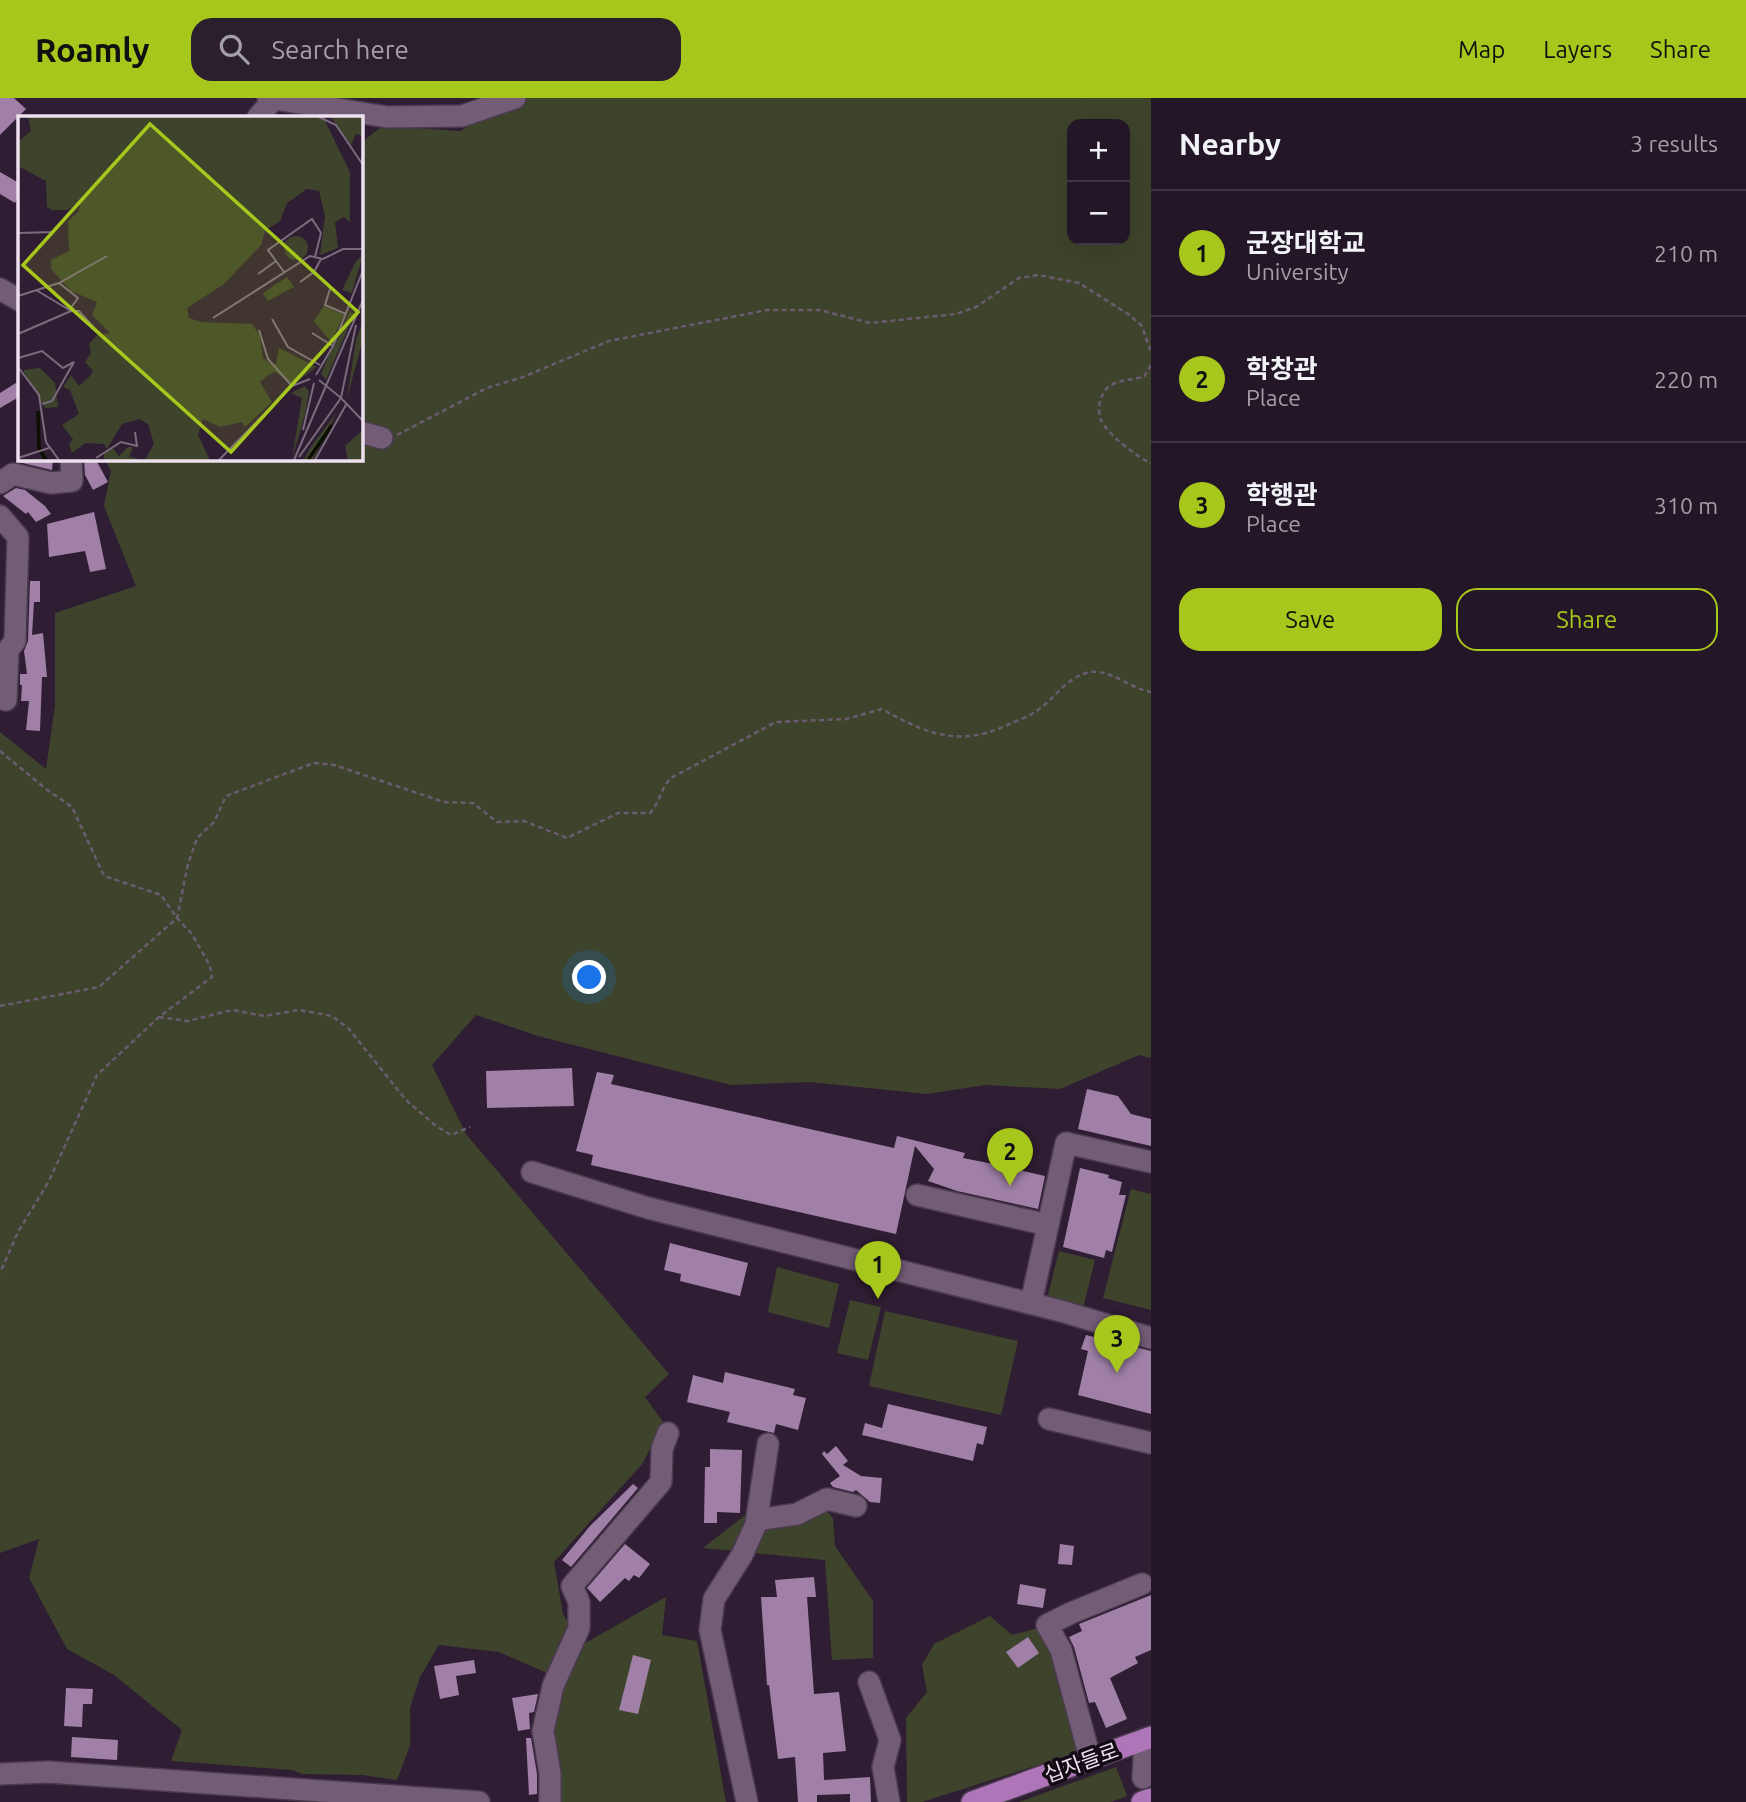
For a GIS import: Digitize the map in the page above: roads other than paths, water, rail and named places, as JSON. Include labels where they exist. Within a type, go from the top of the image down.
[{"type":"main road","name":"십자들로","points":[[972,1802],[1148,1738]]},
{"type":"main road","points":[[1142,1802],[1151,1799]]},
{"type":"street","points":[[259,116],[271,99],[387,117],[462,116],[515,98]]},
{"type":"street","points":[[0,289],[18,299]]},
{"type":"street","points":[[362,433],[382,439]]},
{"type":"street","points":[[0,484],[13,474],[51,483],[72,481],[71,460]]},
{"type":"street","points":[[0,516],[18,537],[15,641],[8,650],[6,700]]},
{"type":"street","points":[[1031,1303],[1066,1143],[1151,1162]]},
{"type":"street","points":[[532,1172],[648,1208],[1031,1303],[1151,1338]]},
{"type":"street","points":[[917,1195],[1048,1225]]},
{"type":"street","points":[[1049,1419],[1151,1443]]},
{"type":"street","points":[[551,1802],[550,1773],[543,1731],[554,1686],[579,1628],[579,1602],[572,1586],[661,1482],[662,1449],[668,1433]]},
{"type":"street","points":[[747,1802],[710,1630],[715,1599],[742,1555],[757,1520],[768,1444]]},
{"type":"street","points":[[757,1520],[797,1514],[827,1499],[856,1506]]},
{"type":"street","points":[[1090,1758],[1061,1650],[1047,1625],[1142,1584]]},
{"type":"street","points":[[869,1682],[890,1740],[883,1767],[889,1802]]},
{"type":"street","points":[[1143,1778],[1148,1738]]},
{"type":"street","points":[[0,1774],[47,1772],[479,1802]]},
{"type":"place","name":"학창관","points":[[1010,1186]]},
{"type":"place","name":"군장대학교","points":[[878,1299]]},
{"type":"place","name":"학행관","points":[[1117,1373]]}]
